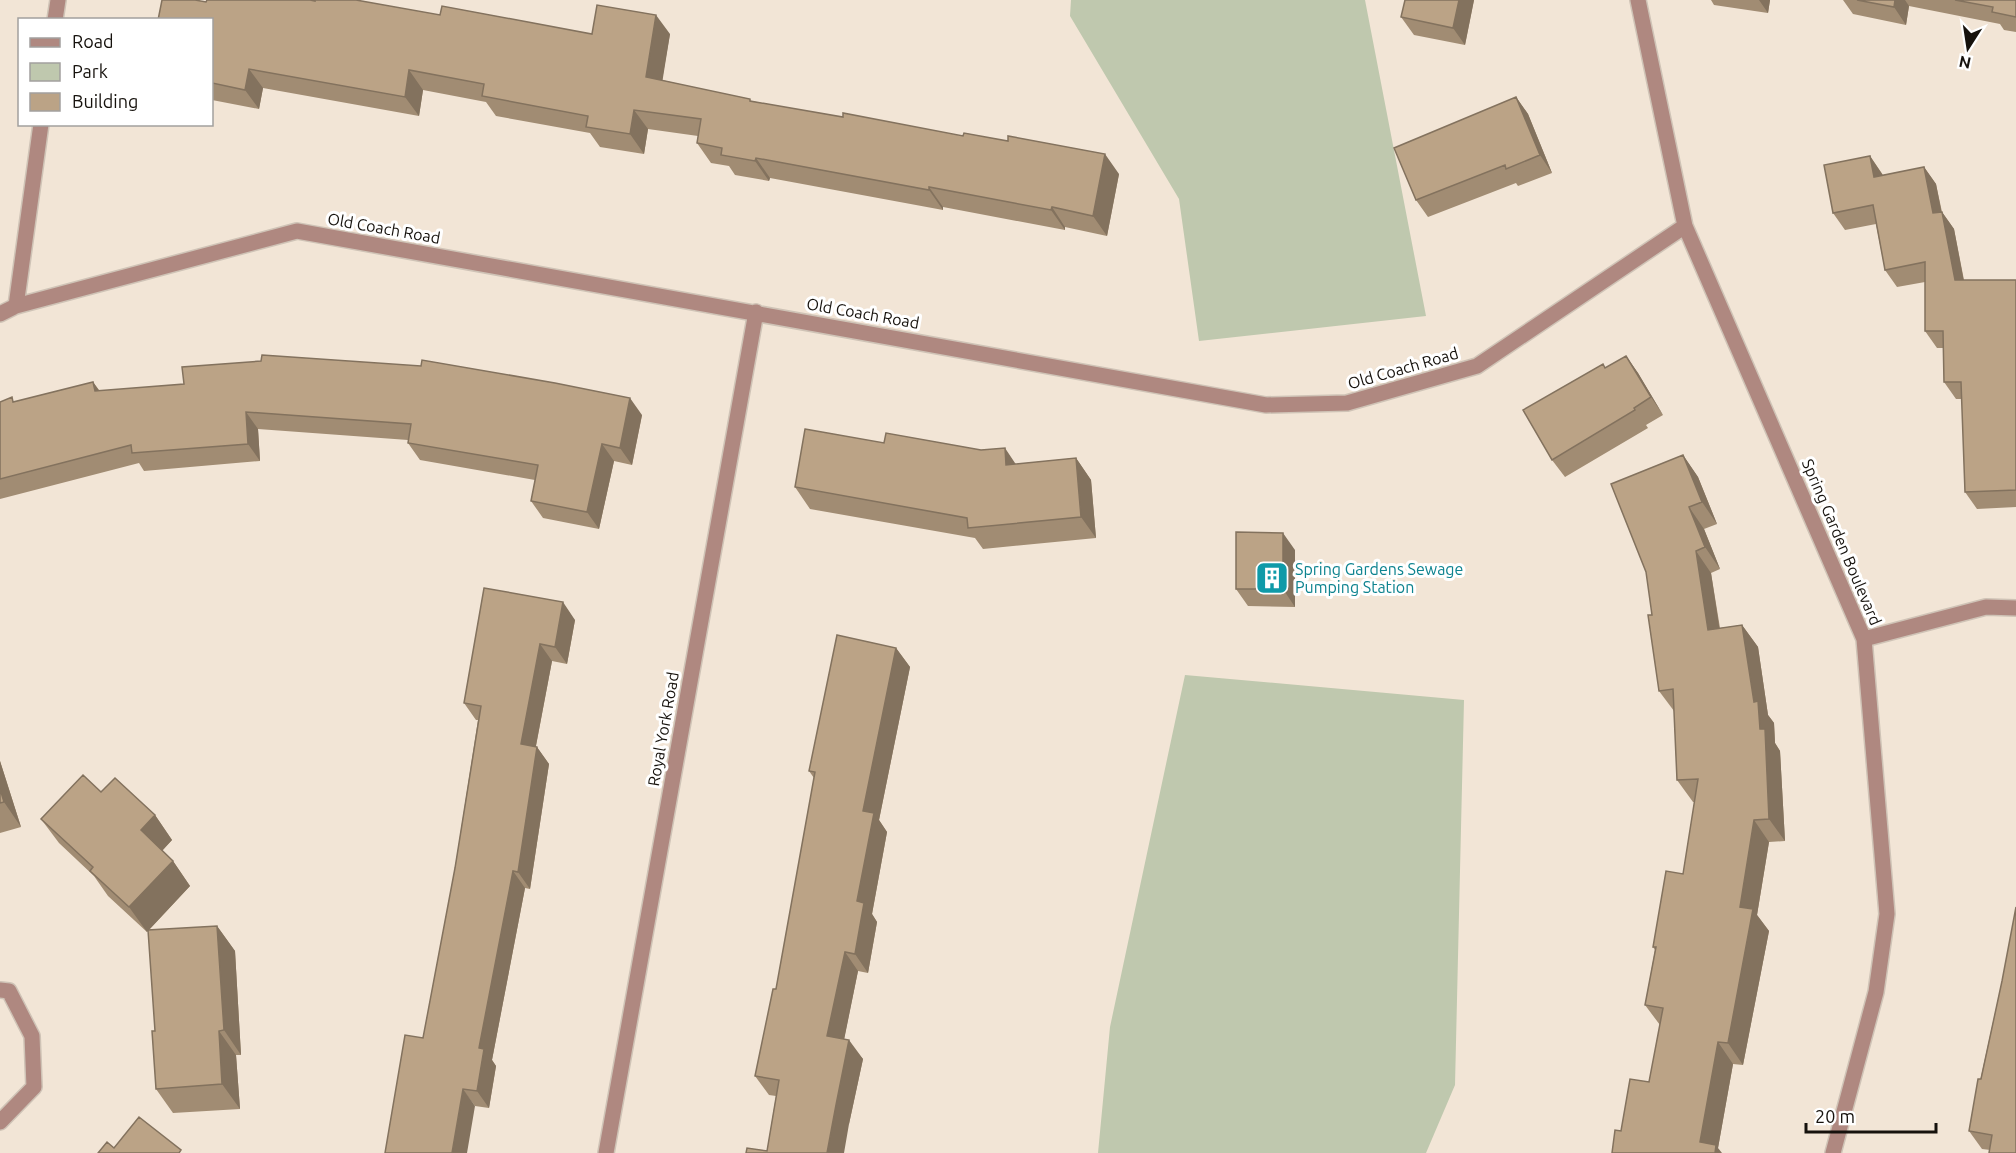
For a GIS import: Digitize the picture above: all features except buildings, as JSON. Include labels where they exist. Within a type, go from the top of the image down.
[{"type":"street","points":[[55,18],[58,0]]},
{"type":"street","name":"Spring Garden Boulevard","points":[[1638,0],[1685,226],[1864,639],[1887,914],[1876,992],[1833,1153]]},
{"type":"street","points":[[16,306],[41,126]]},
{"type":"street","name":"Old Coach Road","points":[[0,314],[16,306],[297,231],[1266,405],[1347,403],[1477,366],[1685,226]]},
{"type":"street","name":"Royal York Road","points":[[606,1153],[756,312]]},
{"type":"street","points":[[1864,639],[1986,607],[2016,608]]},
{"type":"street","points":[[0,990],[9,991],[32,1036],[34,1087],[0,1122]]},
{"type":"green space","points":[[1071,0],[1365,0],[1426,316],[1199,341],[1179,199],[1070,16]]},
{"type":"green space","points":[[1185,675],[1464,700],[1455,1085],[1426,1153],[1098,1153],[1110,1027]]},
{"type":"place","name":"Spring Gardens Sewage Pumping Station","points":[[1272,578]]}]
